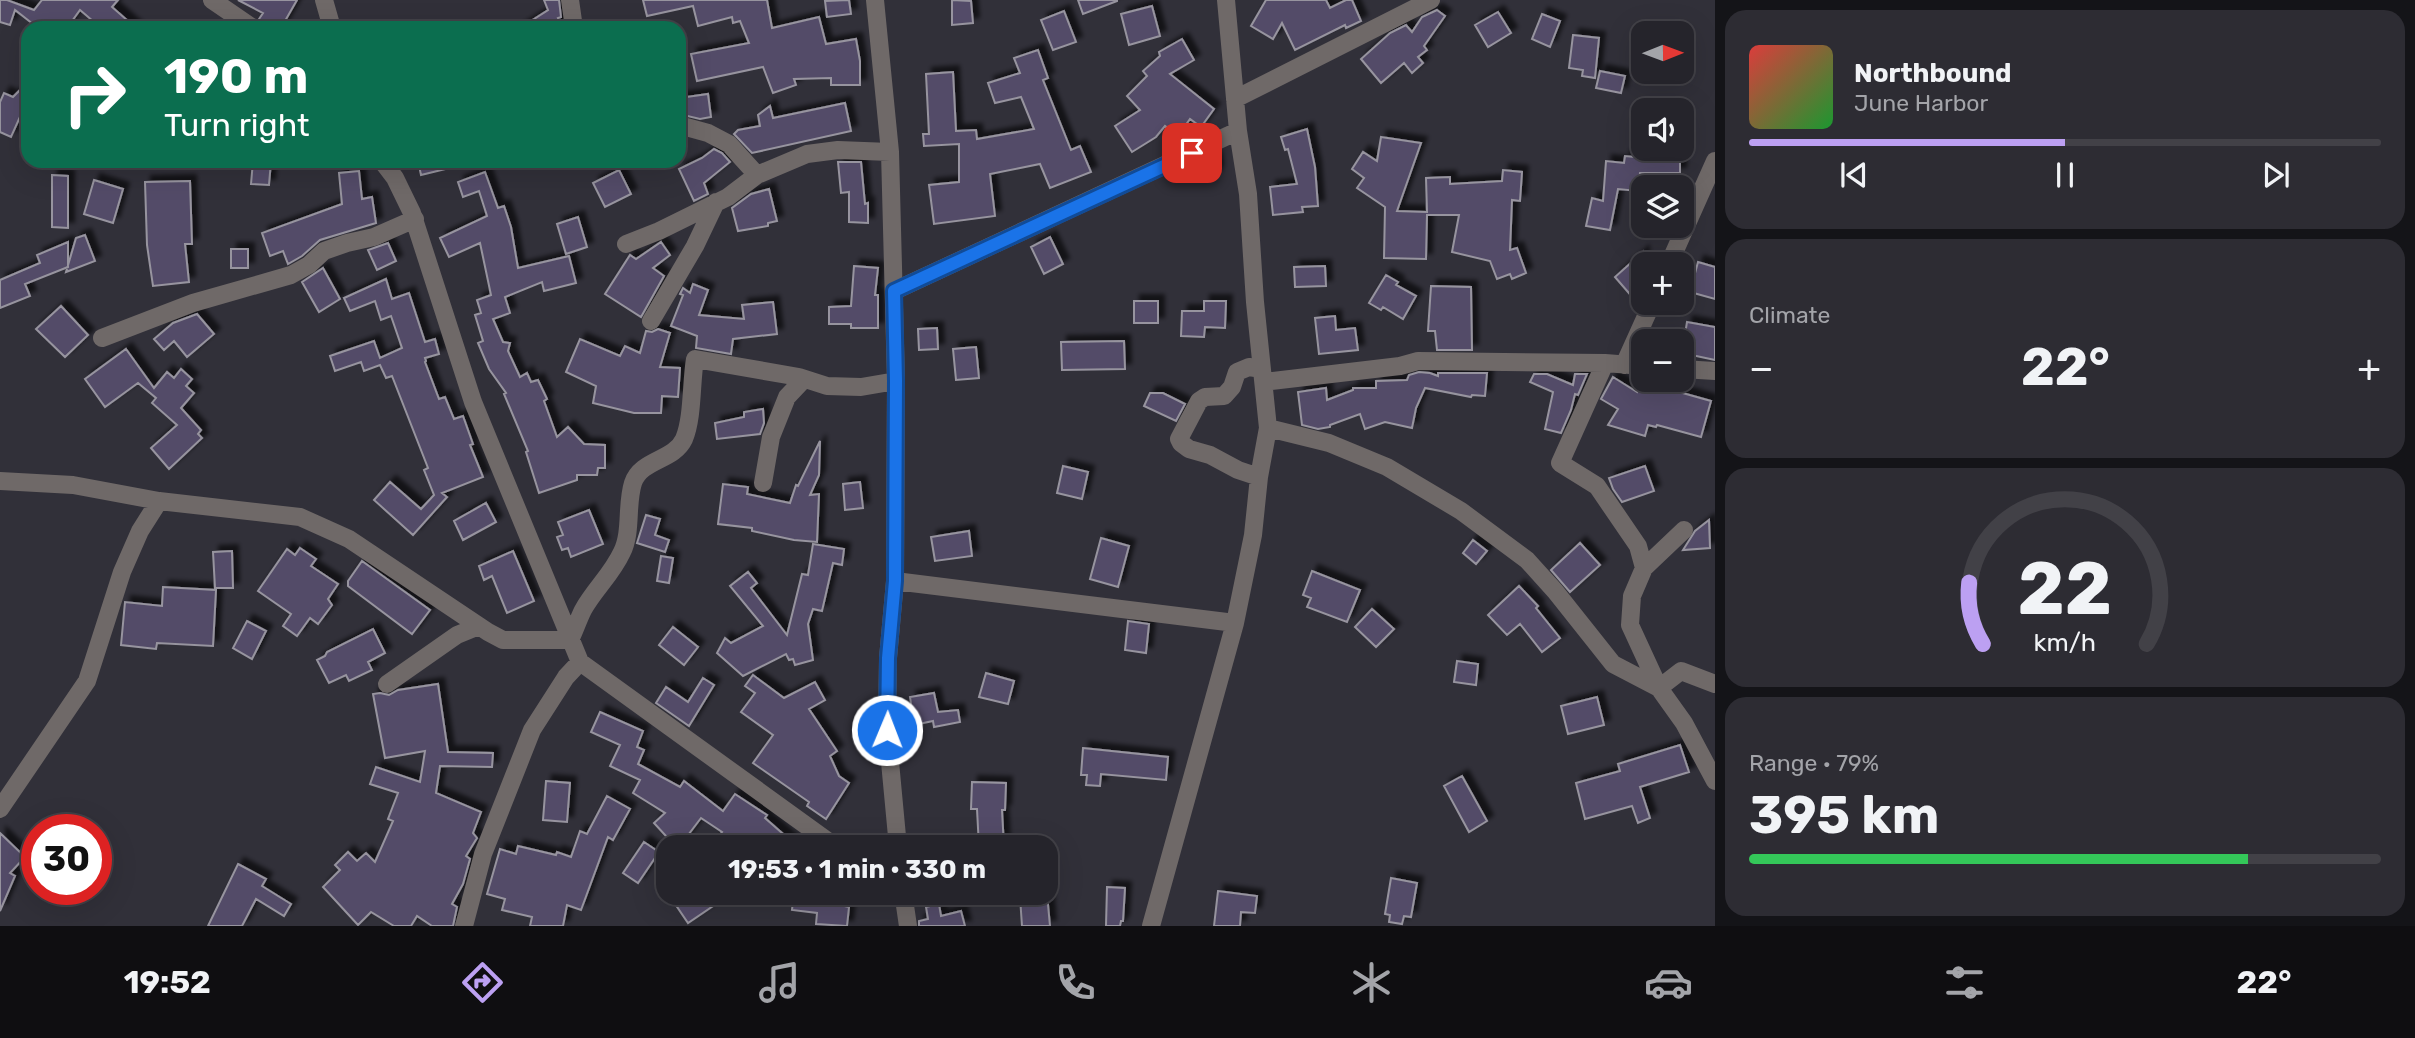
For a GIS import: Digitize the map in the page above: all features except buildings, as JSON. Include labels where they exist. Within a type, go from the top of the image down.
[{"type":"street","points":[[212,0],[243,21]]},
{"type":"street","points":[[324,0],[330,21]]},
{"type":"street","points":[[570,0],[574,21]]},
{"type":"street","points":[[875,0],[890,152],[894,291],[895,581],[888,658],[887,730],[897,835]]},
{"type":"street","points":[[1152,926],[1235,623],[1254,535],[1259,477],[1268,428],[1248,194],[1238,131],[1226,0]]},
{"type":"street","points":[[1235,99],[1431,0]]},
{"type":"street","points":[[686,127],[708,133],[729,144],[757,175]]},
{"type":"street","points":[[894,291],[1238,131]]},
{"type":"street","points":[[626,244],[659,231],[727,197],[757,175],[807,154],[838,150],[890,152]]},
{"type":"street","points":[[1674,252],[1715,161]]},
{"type":"street","points":[[387,168],[415,219],[473,402],[580,662],[819,835]]},
{"type":"street","points":[[651,321],[695,246],[716,202]]},
{"type":"street","points":[[102,338],[193,303],[291,275],[309,265],[324,251],[374,237],[415,219]]},
{"type":"street","points":[[1624,365],[1647,315]]},
{"type":"street","points":[[570,640],[584,609],[624,550],[634,482],[645,466],[664,459],[684,440],[695,359],[804,379],[827,386],[861,387],[896,381]]},
{"type":"street","points":[[1259,477],[1238,470],[1210,455],[1189,449],[1179,439],[1199,401],[1205,397],[1224,396],[1232,387],[1237,372],[1249,367],[1263,376],[1400,366],[1418,361],[1631,365]]},
{"type":"street","points":[[1605,363],[1560,463],[1597,486],[1638,547],[1644,568]]},
{"type":"street","points":[[1694,370],[1715,371]]},
{"type":"street","points":[[763,483],[771,437],[787,397],[804,379]]},
{"type":"street","points":[[1268,428],[1329,443],[1387,467],[1461,511],[1527,560],[1613,664],[1660,688]]},
{"type":"street","points":[[0,481],[15,484],[73,485],[159,501],[300,517],[349,539],[503,640],[570,640]]},
{"type":"street","points":[[0,809],[87,681],[122,572],[140,531],[159,501]]},
{"type":"street","points":[[1684,530],[1644,568],[1632,596],[1630,625],[1660,688],[1684,723],[1715,780]]},
{"type":"street","points":[[895,581],[1235,623]]},
{"type":"street","points":[[387,684],[457,635],[480,626]]},
{"type":"street","points":[[464,926],[483,853],[532,730],[566,677],[580,662]]},
{"type":"street","points":[[1660,688],[1681,671],[1715,684]]},
{"type":"street","points":[[904,905],[908,926]]},
{"type":"route","points":[[887,730],[888,658],[895,581],[894,291],[1192,153]]}]
